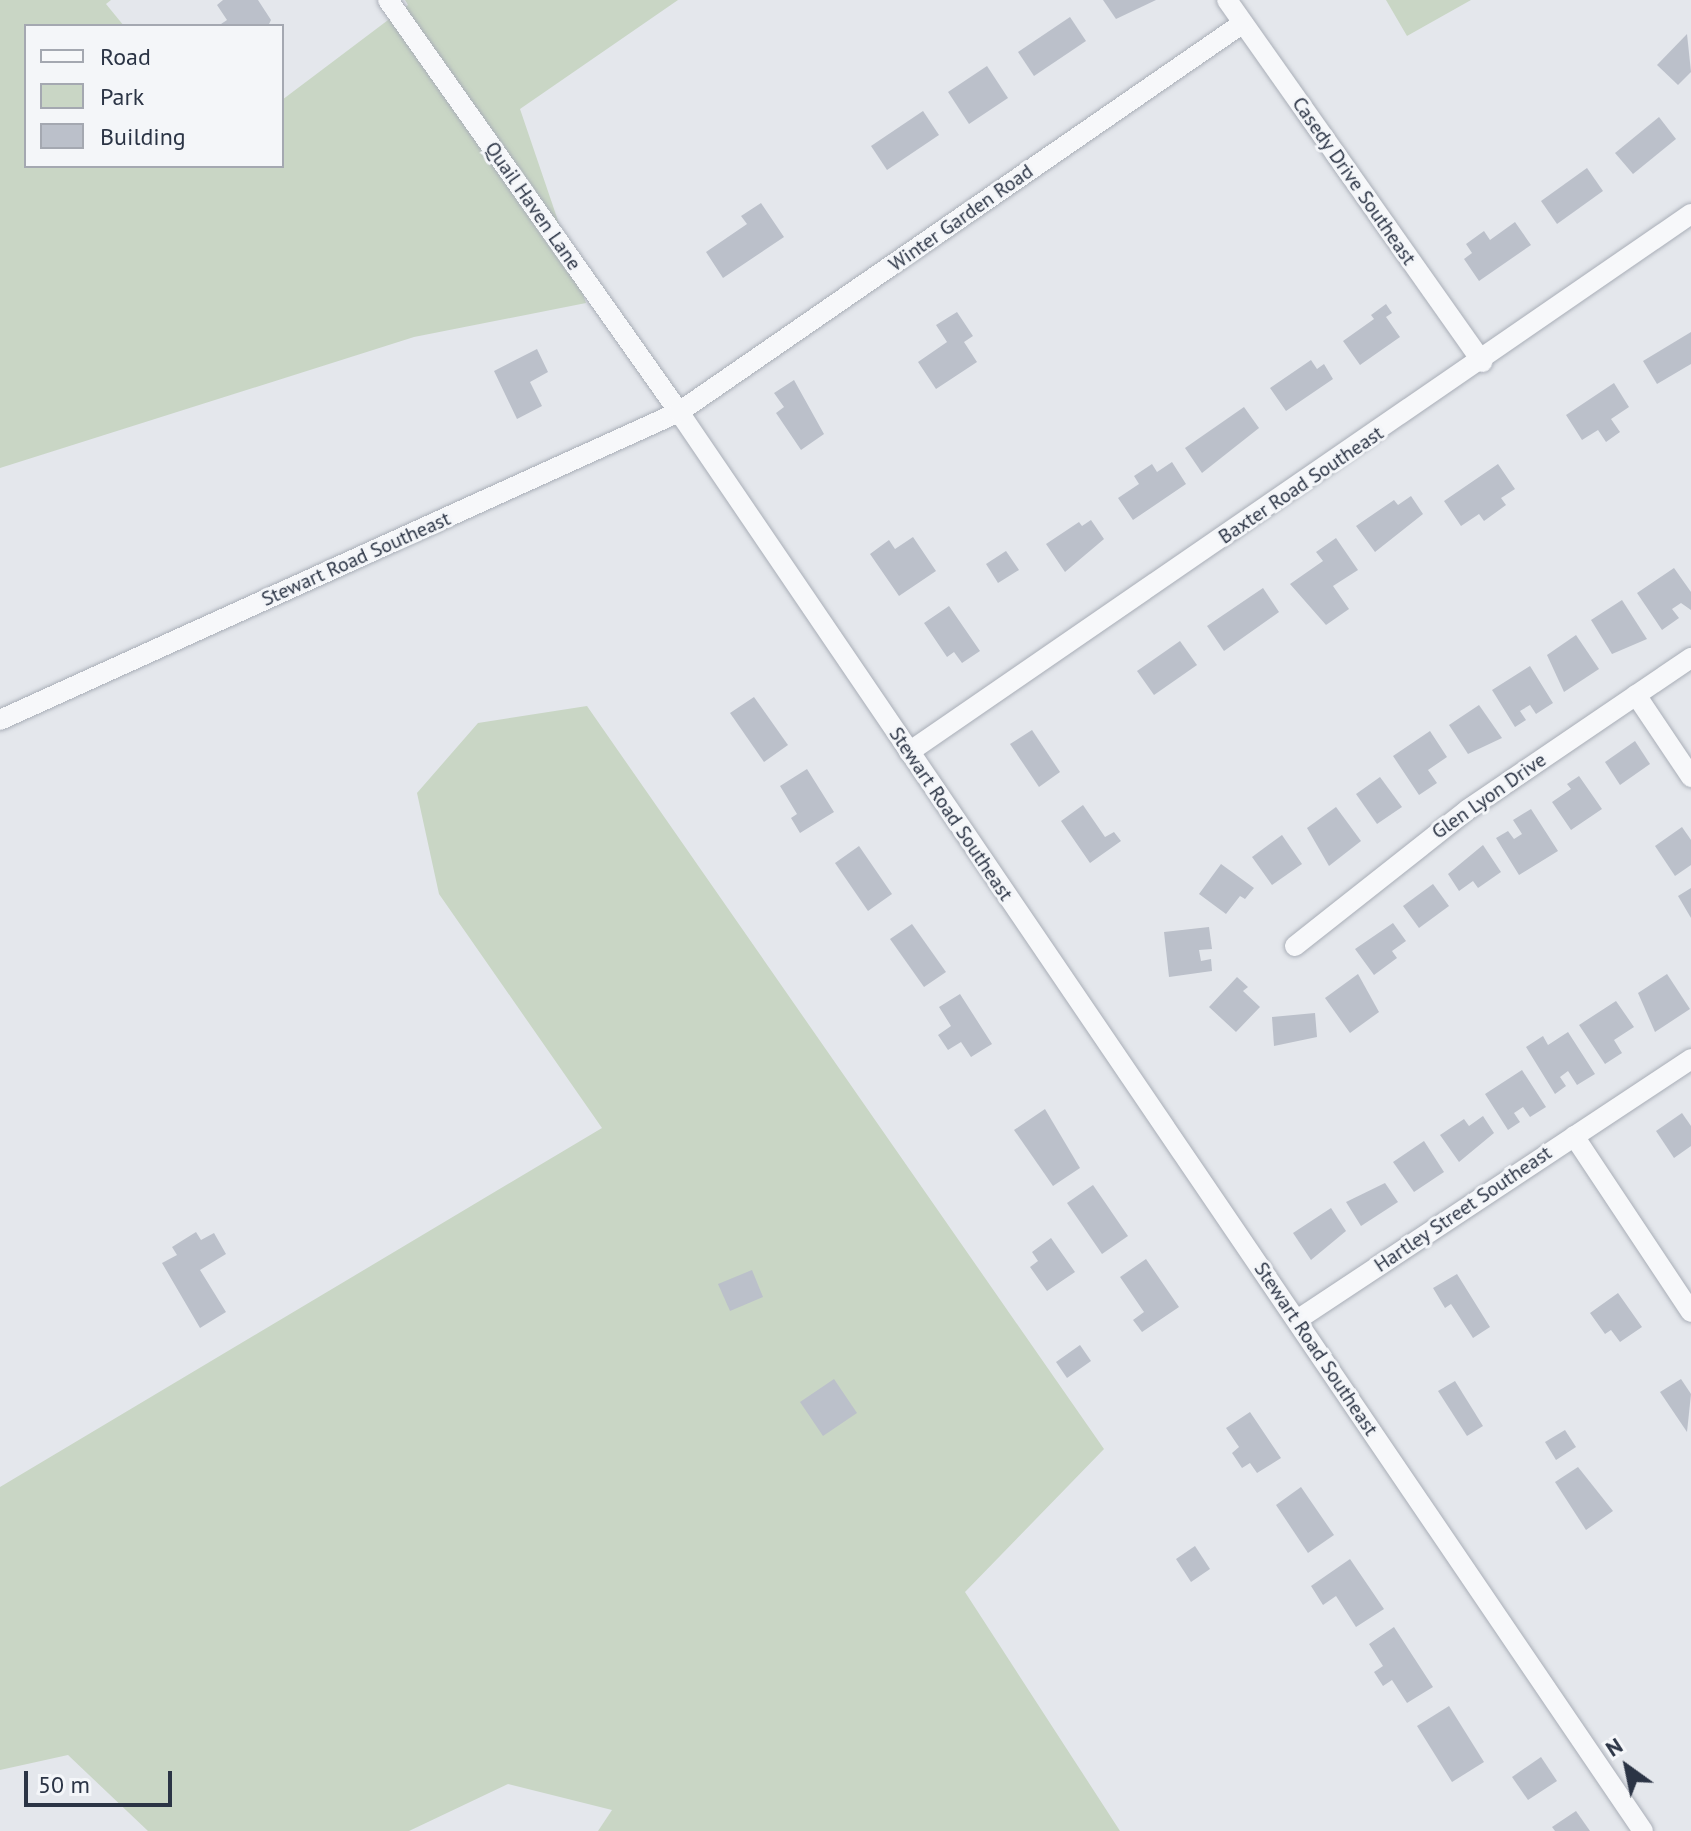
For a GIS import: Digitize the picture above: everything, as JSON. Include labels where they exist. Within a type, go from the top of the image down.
[{"type":"street","name":"Quail Haven Lane","points":[[388,0],[679,412]]},
{"type":"street","name":"Casedy Drive Southeast","points":[[1227,0],[1482,362]]},
{"type":"street","name":"Winter Garden Road","points":[[679,412],[1243,23]]},
{"type":"street","name":"Baxter Road Southeast","points":[[909,752],[1482,362],[1691,214]]},
{"type":"street","name":"Stewart Road Southeast","points":[[0,720],[679,412],[1643,1831]]},
{"type":"street","name":"Glen Lyon Drive","points":[[1295,946],[1442,828],[1691,658]]},
{"type":"street","points":[[1636,695],[1691,777]]},
{"type":"street","points":[[1574,1136],[1691,1059]]},
{"type":"street","name":"Hartley Street Southeast","points":[[1297,1320],[1574,1136],[1691,1312]]},
{"type":"green space","points":[[0,0],[111,0],[106,4],[122,24],[24,24],[24,168],[284,168],[284,98],[408,5],[405,0],[678,0],[520,109],[586,303],[414,337],[0,468]]},
{"type":"green space","points":[[1386,0],[1471,0],[1407,36]]},
{"type":"green space","points":[[587,706],[1104,1449],[965,1592],[1120,1831],[598,1831],[612,1810],[508,1784],[409,1831],[148,1831],[68,1755],[0,1770],[0,1487],[602,1128],[439,894],[417,793],[478,723]]},
{"type":"building","points":[[223,0],[258,0],[271,20],[269,24],[221,24],[227,20],[217,5]]},
{"type":"building","points":[[1103,0],[1156,0],[1116,19]]},
{"type":"building","points":[[1070,17],[1086,41],[1034,76],[1018,52]]},
{"type":"building","points":[[1687,34],[1691,72],[1678,85],[1657,65]]},
{"type":"building","points":[[987,66],[1008,98],[969,124],[948,92]]},
{"type":"building","points":[[923,111],[939,135],[887,170],[871,146]]},
{"type":"building","points":[[1659,117],[1676,139],[1633,174],[1615,153]]},
{"type":"building","points":[[1587,168],[1603,191],[1557,224],[1541,201]]},
{"type":"building","points":[[761,203],[784,237],[723,278],[706,252],[747,224],[741,216]]},
{"type":"building","points":[[1515,222],[1531,245],[1479,281],[1464,259],[1472,253],[1466,244],[1484,231],[1490,240]]},
{"type":"building","points":[[1386,304],[1392,313],[1386,317],[1400,337],[1360,365],[1343,341],[1374,319],[1371,315]]},
{"type":"building","points":[[957,312],[973,336],[964,342],[977,362],[936,389],[918,362],[947,342],[936,325]]},
{"type":"building","points":[[1691,332],[1691,364],[1657,384],[1643,361]]},
{"type":"building","points":[[537,349],[548,372],[530,382],[542,406],[517,419],[494,371]]},
{"type":"building","points":[[1311,360],[1317,369],[1324,364],[1333,379],[1286,411],[1270,388]]},
{"type":"building","points":[[794,380],[824,434],[801,450],[776,413],[784,407],[774,393]]},
{"type":"building","points":[[1614,383],[1629,407],[1611,419],[1620,432],[1606,442],[1598,430],[1582,440],[1566,415]]},
{"type":"building","points":[[1244,407],[1259,428],[1202,473],[1185,448]]},
{"type":"building","points":[[1172,462],[1186,484],[1133,520],[1118,498],[1139,484],[1134,476],[1152,464],[1157,472]]},
{"type":"building","points":[[1498,464],[1515,489],[1501,498],[1506,505],[1484,521],[1479,514],[1461,526],[1444,501]]},
{"type":"building","points":[[1411,496],[1423,514],[1375,552],[1356,526],[1394,500],[1398,505]]},
{"type":"building","points":[[1091,520],[1104,539],[1065,572],[1046,544],[1079,522],[1082,526]]},
{"type":"building","points":[[913,537],[936,571],[899,596],[870,554],[889,540],[895,549]]},
{"type":"building","points":[[1336,538],[1358,570],[1333,586],[1349,609],[1326,625],[1290,584],[1323,561],[1316,552]]},
{"type":"building","points":[[1006,551],[1019,570],[998,583],[986,564]]},
{"type":"building","points":[[1674,568],[1691,592],[1691,610],[1681,603],[1672,609],[1679,618],[1662,630],[1637,593]]},
{"type":"building","points":[[1263,588],[1279,612],[1224,651],[1207,626]]},
{"type":"building","points":[[1622,600],[1647,639],[1612,654],[1591,620]]},
{"type":"building","points":[[949,606],[980,651],[962,663],[954,652],[947,657],[924,623]]},
{"type":"building","points":[[1576,635],[1599,669],[1564,692],[1547,655]]},
{"type":"building","points":[[1180,641],[1197,665],[1154,695],[1137,671]]},
{"type":"building","points":[[1530,666],[1553,703],[1536,714],[1530,705],[1520,711],[1526,720],[1515,727],[1492,690]]},
{"type":"building","points":[[754,697],[788,745],[764,762],[730,713]]},
{"type":"building","points":[[1479,705],[1502,738],[1468,754],[1449,725]]},
{"type":"building","points":[[1032,730],[1060,772],[1039,787],[1010,744]]},
{"type":"building","points":[[1430,731],[1447,757],[1428,770],[1437,783],[1419,795],[1393,756]]},
{"type":"building","points":[[1635,741],[1650,764],[1620,785],[1605,762]]},
{"type":"building","points":[[807,769],[834,812],[800,833],[791,818],[797,814],[780,786]]},
{"type":"building","points":[[1579,776],[1602,809],[1571,830],[1552,802],[1571,789],[1567,784]]},
{"type":"building","points":[[1380,777],[1402,807],[1377,824],[1356,794]]},
{"type":"building","points":[[1083,805],[1105,837],[1114,832],[1121,841],[1090,863],[1061,821]]},
{"type":"building","points":[[1336,807],[1361,841],[1329,866],[1307,828]]},
{"type":"building","points":[[1531,809],[1558,851],[1519,875],[1496,838],[1508,831],[1514,839],[1522,834],[1513,820]]},
{"type":"building","points":[[1682,827],[1691,840],[1691,865],[1675,876],[1655,846]]},
{"type":"building","points":[[1282,835],[1302,864],[1272,885],[1252,857]]},
{"type":"building","points":[[1483,845],[1501,872],[1478,888],[1473,881],[1459,891],[1448,874]]},
{"type":"building","points":[[859,846],[892,894],[868,911],[835,863]]},
{"type":"building","points":[[1221,864],[1254,888],[1245,899],[1240,896],[1226,914],[1199,894]]},
{"type":"building","points":[[1433,884],[1449,906],[1419,928],[1403,906]]},
{"type":"building","points":[[1691,888],[1691,918],[1678,896]]},
{"type":"building","points":[[1393,923],[1406,941],[1392,951],[1397,958],[1374,975],[1355,949]]},
{"type":"building","points":[[912,924],[946,972],[924,987],[890,939]]},
{"type":"building","points":[[1209,927],[1212,949],[1199,950],[1201,961],[1211,959],[1212,971],[1169,977],[1164,932]]},
{"type":"building","points":[[1358,974],[1379,1012],[1350,1033],[1325,998]]},
{"type":"building","points":[[1667,974],[1690,1009],[1655,1032],[1638,993]]},
{"type":"building","points":[[1237,977],[1248,987],[1243,991],[1260,1007],[1236,1032],[1209,1007]]},
{"type":"building","points":[[960,994],[992,1044],[971,1057],[961,1042],[948,1050],[938,1035],[951,1026],[939,1007]]},
{"type":"building","points":[[1616,1001],[1634,1027],[1614,1040],[1622,1053],[1605,1064],[1579,1025]]},
{"type":"building","points":[[1315,1013],[1317,1037],[1274,1046],[1272,1017]]},
{"type":"building","points":[[1568,1032],[1595,1074],[1577,1085],[1568,1071],[1560,1077],[1566,1086],[1555,1094],[1526,1047],[1543,1036],[1548,1045]]},
{"type":"building","points":[[1522,1070],[1546,1107],[1530,1117],[1523,1107],[1514,1113],[1520,1122],[1508,1130],[1485,1094]]},
{"type":"building","points":[[1045,1109],[1080,1168],[1053,1186],[1014,1130]]},
{"type":"building","points":[[1682,1113],[1691,1126],[1691,1146],[1674,1158],[1656,1131]]},
{"type":"building","points":[[1483,1116],[1494,1133],[1459,1162],[1440,1135],[1464,1119],[1469,1126]]},
{"type":"building","points":[[1424,1141],[1444,1172],[1414,1192],[1393,1162]]},
{"type":"building","points":[[1385,1183],[1398,1202],[1361,1226],[1346,1202]]},
{"type":"building","points":[[1093,1185],[1128,1236],[1102,1254],[1067,1203]]},
{"type":"building","points":[[1331,1208],[1346,1231],[1311,1260],[1293,1233]]},
{"type":"building","points":[[196,1232],[201,1240],[214,1233],[226,1254],[200,1270],[226,1312],[200,1328],[162,1263],[177,1255],[172,1247]]},
{"type":"building","points":[[1051,1238],[1075,1272],[1047,1291],[1030,1267],[1038,1261],[1032,1252]]},
{"type":"building","points":[[1146,1259],[1179,1307],[1142,1332],[1133,1320],[1144,1312],[1120,1277]]},
{"type":"building","points":[[752,1270],[763,1297],[730,1311],[718,1284]]},
{"type":"building","points":[[1457,1274],[1490,1327],[1473,1338],[1451,1304],[1445,1308],[1433,1288]]},
{"type":"building","points":[[1618,1293],[1642,1327],[1620,1342],[1611,1330],[1605,1334],[1590,1313]]},
{"type":"building","points":[[1080,1345],[1091,1361],[1067,1378],[1056,1362]]},
{"type":"building","points":[[834,1379],[857,1413],[823,1436],[800,1402]]},
{"type":"building","points":[[1681,1379],[1691,1394],[1687,1432],[1660,1392]]},
{"type":"building","points":[[1455,1381],[1483,1426],[1467,1436],[1438,1391]]},
{"type":"building","points":[[1250,1412],[1281,1458],[1257,1473],[1250,1463],[1242,1468],[1232,1453],[1239,1447],[1226,1428]]},
{"type":"building","points":[[1565,1430],[1576,1447],[1556,1460],[1545,1442]]},
{"type":"building","points":[[1578,1467],[1613,1511],[1586,1530],[1555,1482]]},
{"type":"building","points":[[1301,1487],[1334,1535],[1308,1553],[1276,1505]]},
{"type":"building","points":[[1195,1546],[1210,1569],[1191,1582],[1176,1559]]},
{"type":"building","points":[[1350,1559],[1384,1609],[1356,1627],[1336,1596],[1323,1605],[1311,1586]]},
{"type":"building","points":[[1394,1627],[1433,1687],[1407,1703],[1392,1680],[1383,1686],[1374,1672],[1383,1666],[1369,1644]]},
{"type":"building","points":[[1449,1706],[1484,1762],[1452,1782],[1417,1726]]},
{"type":"building","points":[[1541,1757],[1557,1781],[1528,1800],[1512,1777]]},
{"type":"building","points":[[1576,1811],[1590,1831],[1555,1831],[1552,1827]]}]
